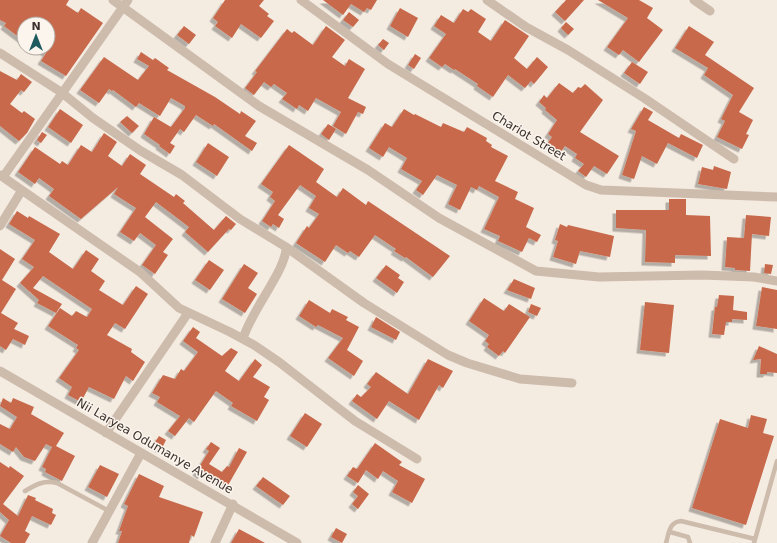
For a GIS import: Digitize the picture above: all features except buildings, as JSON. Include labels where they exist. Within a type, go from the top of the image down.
[{"type":"street","points":[[113,0],[125,3],[259,106],[368,170],[439,218],[536,271],[599,277],[702,275],[754,277],[777,281]]},
{"type":"street","name":"Chariot Street","points":[[301,0],[388,64],[586,185],[602,190],[777,197]]},
{"type":"street","points":[[487,0],[526,27],[568,50],[644,98],[734,160]]},
{"type":"street","points":[[694,0],[710,11]]},
{"type":"street","points":[[125,3],[111,25],[1,176],[140,272],[179,308],[243,339],[279,362],[355,421],[417,459]]},
{"type":"street","points":[[0,53],[61,92],[105,126],[182,175],[234,215],[286,248],[364,303],[448,355],[467,363],[520,379],[572,382]]},
{"type":"street","points":[[0,226],[22,190]]},
{"type":"street","points":[[243,339],[251,318],[281,268],[286,248]]},
{"type":"street","points":[[106,433],[188,313]]},
{"type":"street","name":"Nii Laryea Odumanye Avenue","points":[[0,371],[141,453],[233,504],[297,543]]},
{"type":"street","points":[[92,543],[141,453]]},
{"type":"street","points":[[215,543],[233,504]]},
{"type":"lane","points":[[666,543],[672,524],[676,521],[681,521],[754,541],[777,462]]},
{"type":"lane","points":[[25,491],[41,482],[49,481],[57,483],[109,511]]},
{"type":"lane","points":[[670,532],[688,537],[690,543]]}]
